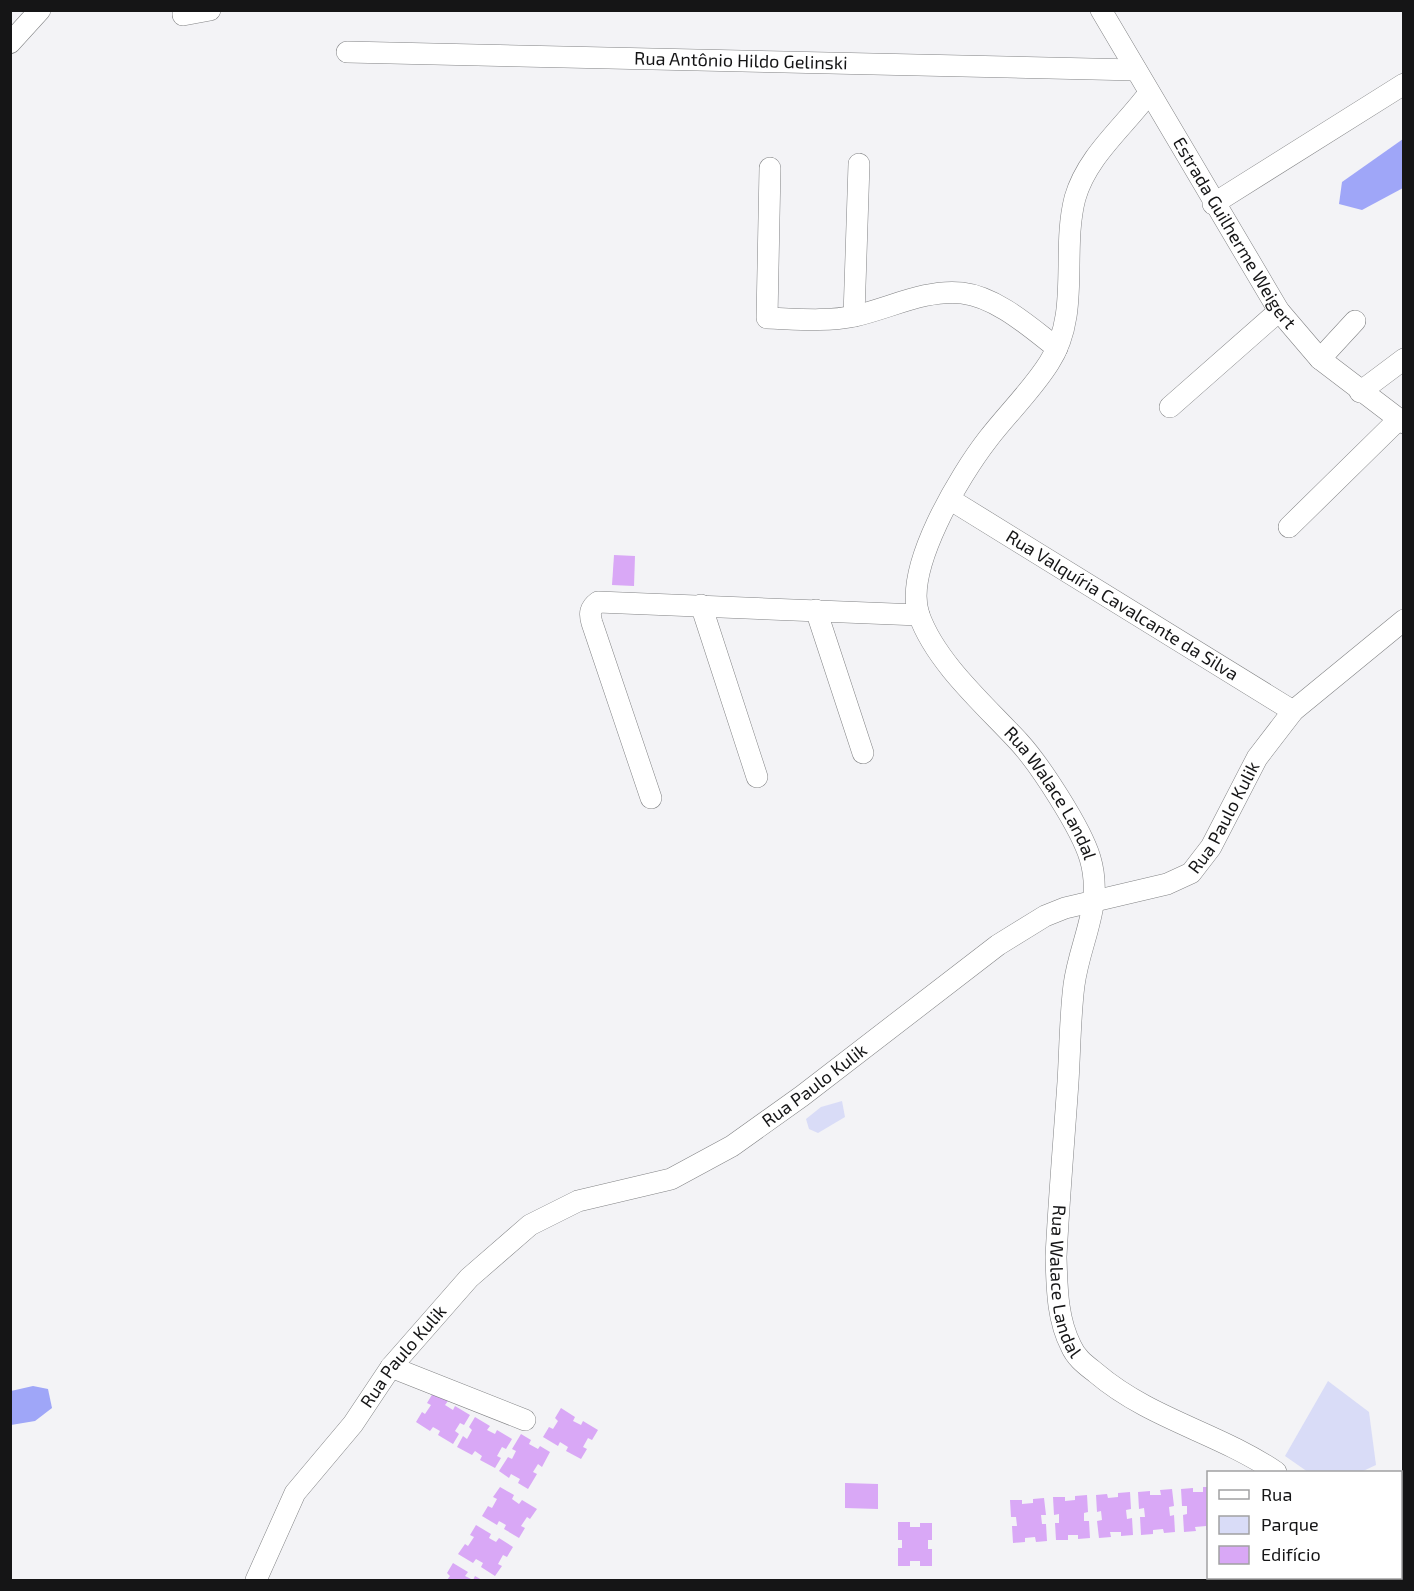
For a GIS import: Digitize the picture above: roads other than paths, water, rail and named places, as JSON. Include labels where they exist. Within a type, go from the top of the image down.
[{"type":"street","points":[[10,43],[40,10]]},
{"type":"street","points":[[183,13],[210,10]]},
{"type":"street","name":"Estrada Guilherme Weigert","points":[[1101,10],[1213,204],[1279,311],[1320,359],[1401,422]]},
{"type":"street","name":"Rua Antônio Hildo Gelinski","points":[[347,52],[1136,70]]},
{"type":"street","points":[[1213,204],[1404,84]]},
{"type":"street","name":"Rua Walace Landal","points":[[1149,93],[1094,159],[1079,187],[1069,232],[1066,320],[1057,348],[1040,377],[987,440],[951,500],[920,566],[916,584],[919,615],[962,681],[1021,744],[1053,790],[1090,857],[1096,900],[1074,985],[1056,1257],[1057,1296],[1062,1324],[1071,1347],[1080,1360],[1120,1392],[1142,1406],[1247,1455],[1273,1471]]},
{"type":"street","points":[[854,316],[859,165]]},
{"type":"street","points":[[770,168],[767,318],[826,320],[854,316],[934,293],[964,293],[995,305],[1027,324],[1057,348]]},
{"type":"street","points":[[1170,407],[1279,311]]},
{"type":"street","points":[[1320,359],[1355,321]]},
{"type":"street","points":[[1360,392],[1404,359]]},
{"type":"street","points":[[1288,527],[1401,422]]},
{"type":"street","name":"Rua Valquíria Cavalcante da Silva","points":[[951,500],[1293,711]]},
{"type":"street","points":[[651,798],[590,615],[592,607],[598,602],[606,600],[919,615]]},
{"type":"street","points":[[701,605],[758,777]]},
{"type":"street","points":[[816,610],[863,753]]},
{"type":"street","name":"Rua Paulo Kulik","points":[[260,1579],[295,1493],[353,1424],[391,1367],[470,1278],[530,1225],[578,1201],[671,1179],[732,1146],[794,1102],[998,945],[1045,916],[1096,900],[1167,884],[1191,873],[1211,847],[1257,758],[1293,711],[1404,620]]},
{"type":"street","points":[[391,1367],[525,1420]]}]
